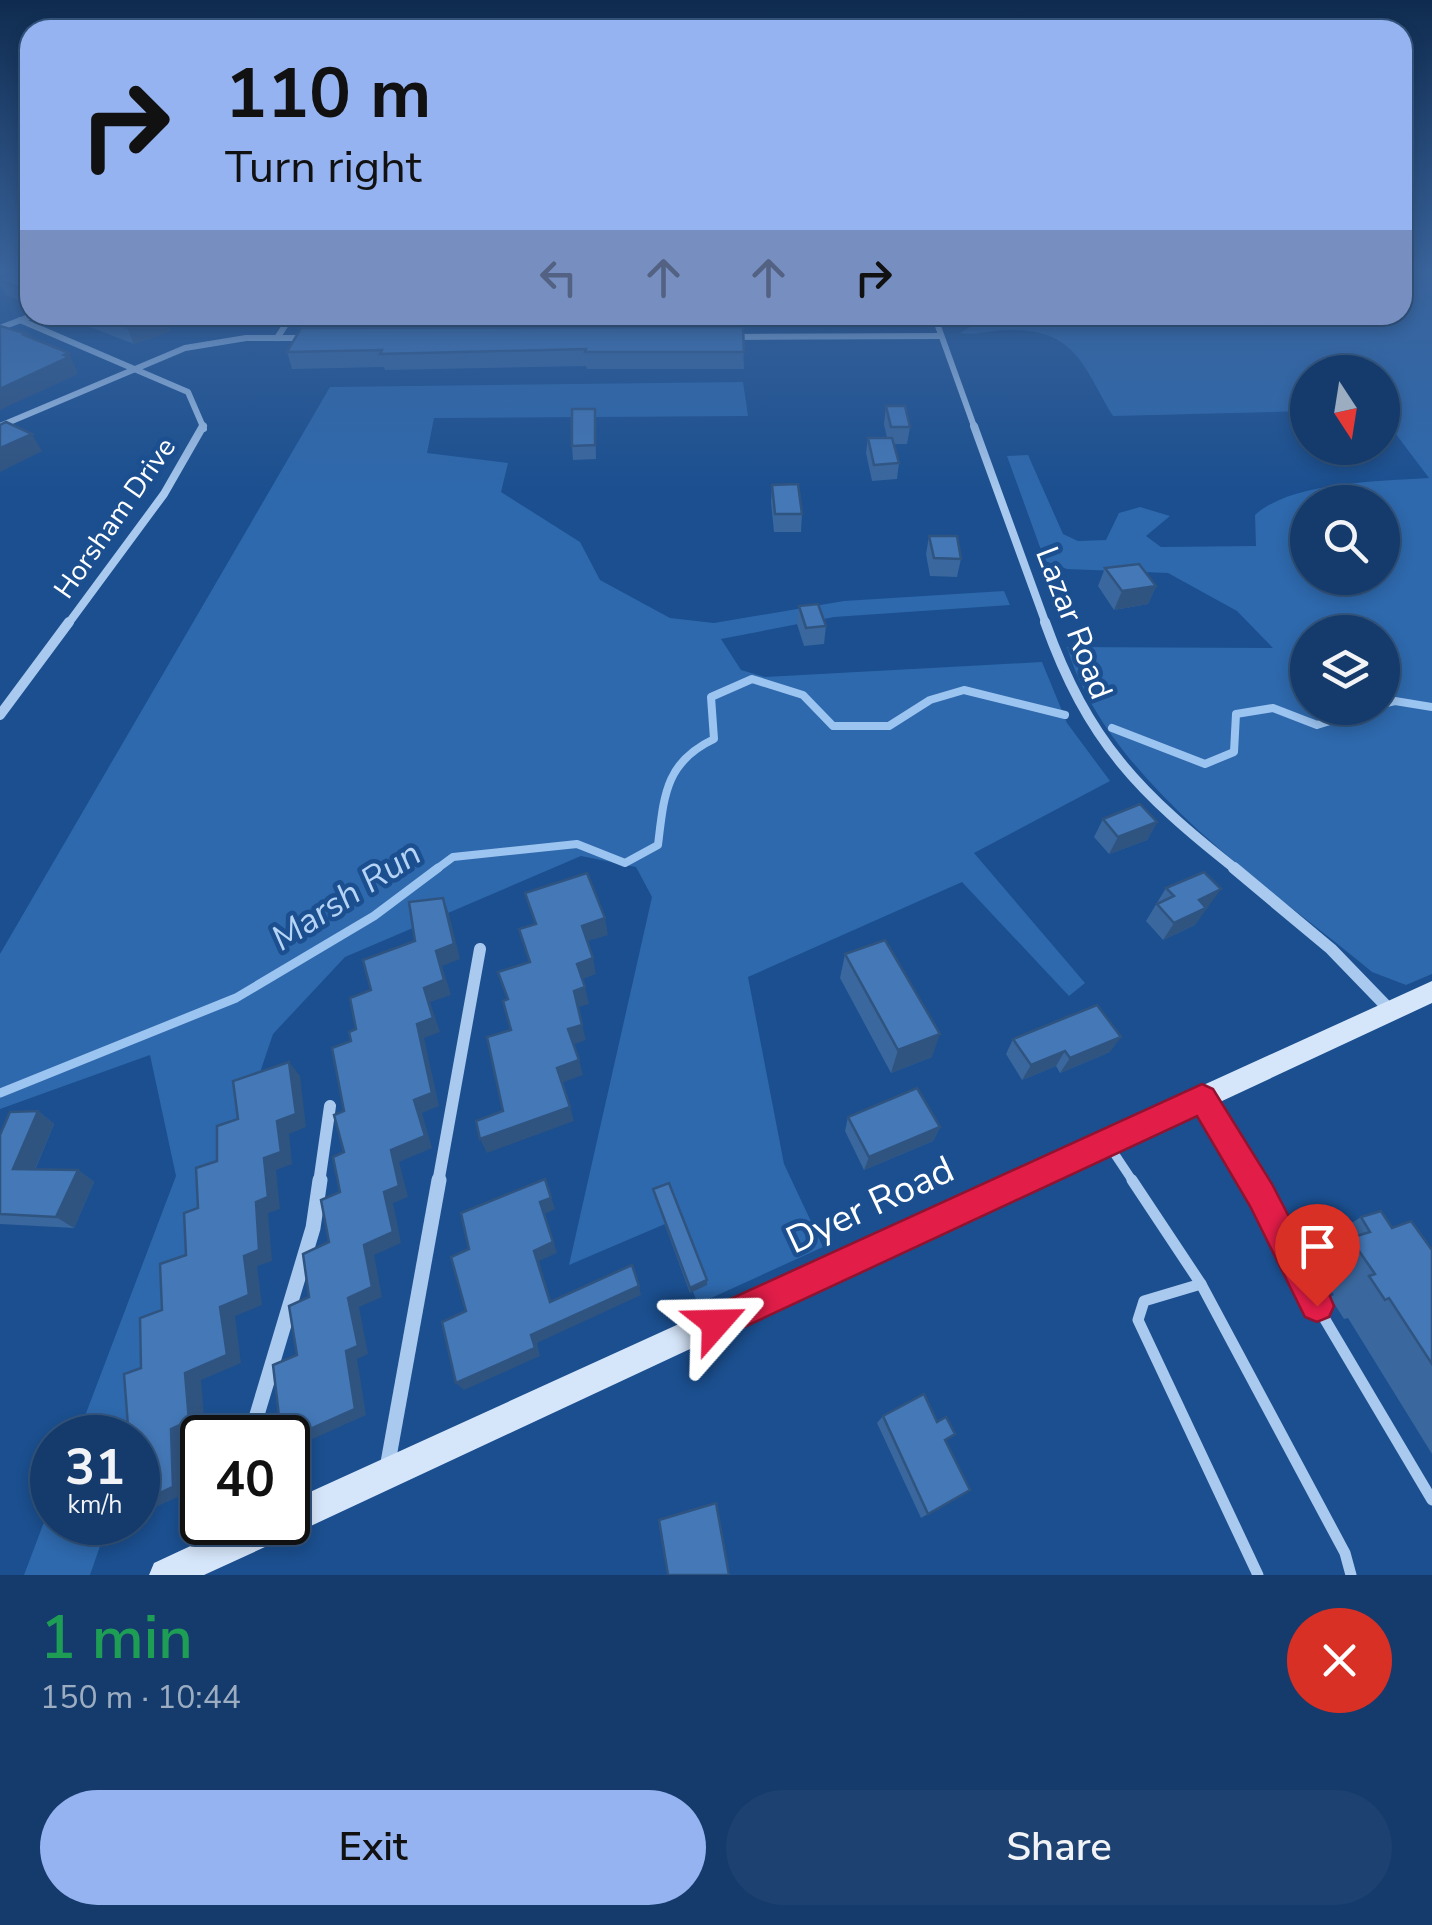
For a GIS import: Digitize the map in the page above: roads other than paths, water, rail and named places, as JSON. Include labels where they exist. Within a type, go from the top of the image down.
[{"type":"street","name":"Horsham Drive","points":[[0,715],[164,494],[204,429],[188,392],[83,346]]},
{"type":"street","points":[[0,426],[136,367],[200,346]]},
{"type":"street","name":"Lazar Road","points":[[944,346],[1063,672],[1088,724],[1132,781],[1330,948],[1390,1011]]},
{"type":"street","points":[[386,1474],[480,950]]},
{"type":"street","name":"Dyer Road","points":[[310,1509],[1432,992]]},
{"type":"street","points":[[257,1415],[313,1228],[330,1106]]},
{"type":"street","points":[[166,1575],[209,1545]]},
{"type":"lane","points":[[1202,1098],[1261,1195],[1317,1306],[1432,1500]]},
{"type":"lane","points":[[1108,1144],[1201,1284],[1346,1553],[1351,1575]]},
{"type":"lane","points":[[1201,1284],[1144,1301],[1138,1320],[1258,1575]]},
{"type":"waterway","name":"Marsh Run","points":[[434,871],[453,857],[577,844],[625,863],[658,845],[665,796],[676,770],[685,758],[714,739],[711,697],[752,679],[803,695],[833,726],[889,726],[930,700],[964,690],[1065,715]]},
{"type":"waterway","name":"Marsh Run","points":[[1400,702],[1432,707]]},
{"type":"waterway","name":"Marsh Run","points":[[1112,728],[1205,764],[1234,752],[1236,714],[1273,708],[1290,715]]},
{"type":"waterway","name":"Marsh Run","points":[[434,871],[438,868]]},
{"type":"waterway","name":"Marsh Run","points":[[0,1093],[236,998],[374,916],[434,871]]}]
